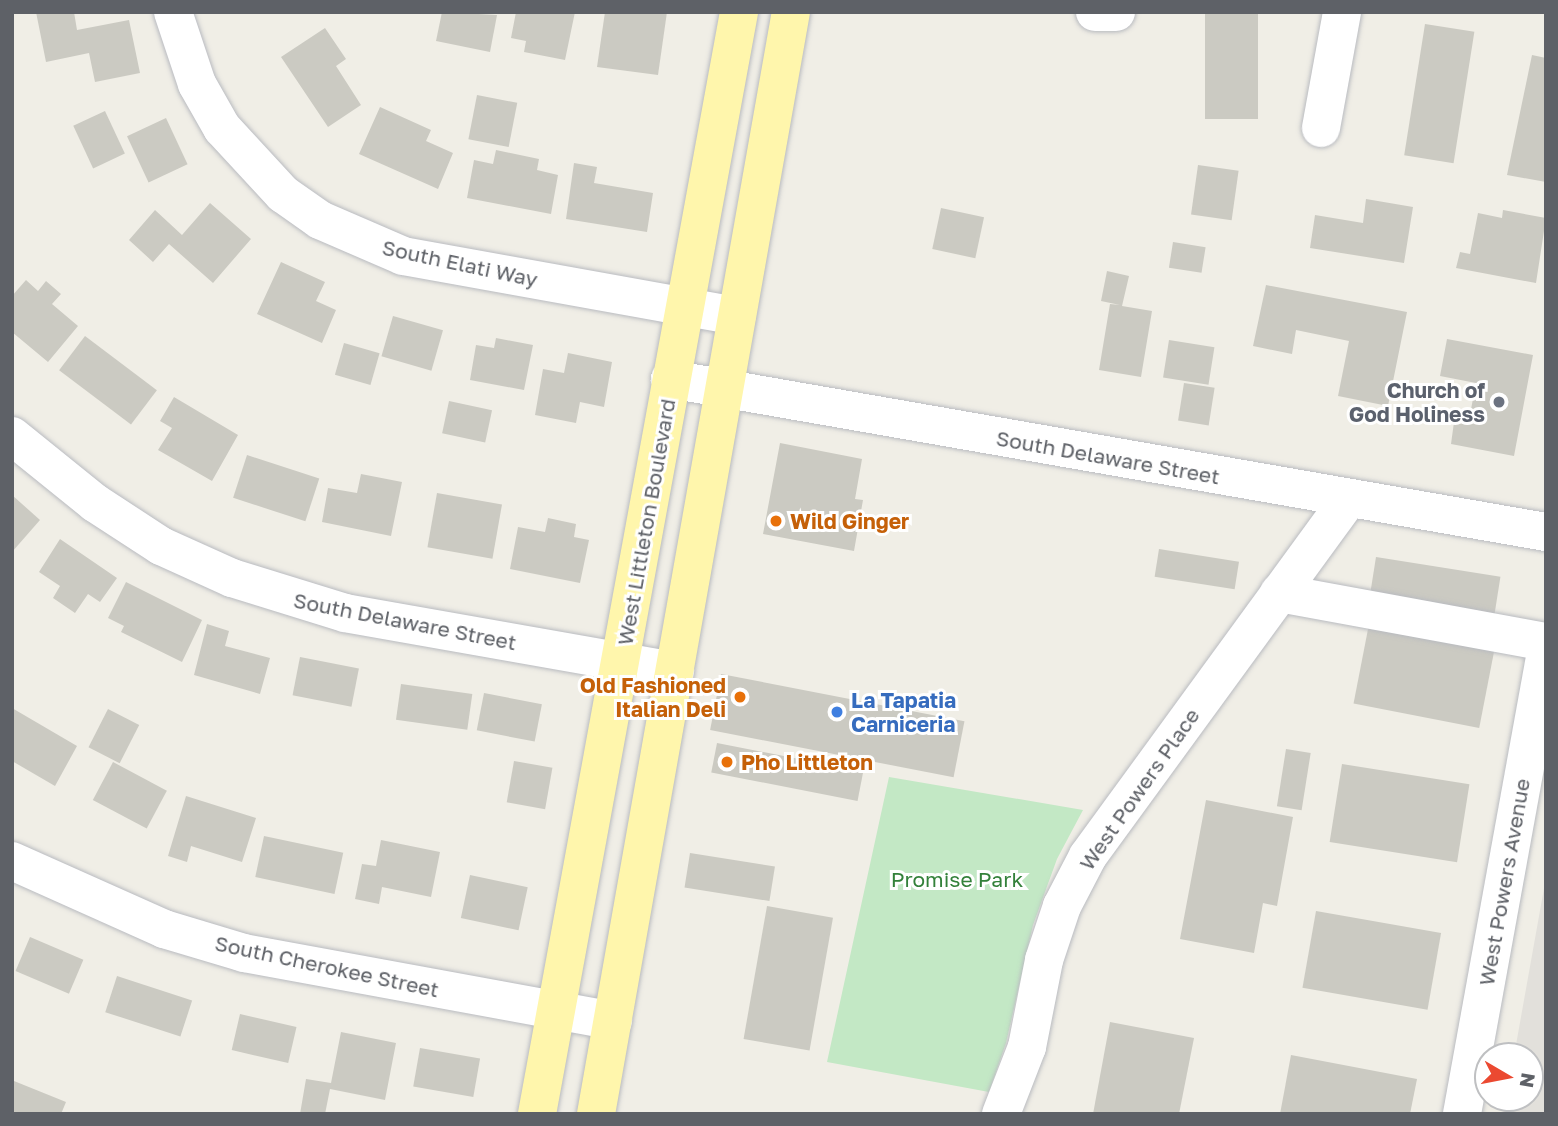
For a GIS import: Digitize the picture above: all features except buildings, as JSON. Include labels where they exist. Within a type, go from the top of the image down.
[{"type":"main road","name":"West Littleton Boulevard","points":[[537,1114],[554,1011],[622,662],[670,379],[739,12]]},
{"type":"main road","points":[[596,1114],[791,12]]},
{"type":"street","name":"South Elati Way","points":[[173,12],[197,84],[222,128],[267,178],[320,220],[403,256],[737,316]]},
{"type":"street","points":[[1095,12],[1116,12]]},
{"type":"street","points":[[1321,128],[1342,12]]},
{"type":"street","name":"South Delaware Street","points":[[670,379],[1348,500],[1546,532]]},
{"type":"street","name":"South Delaware Street","points":[[12,436],[95,503],[161,546],[232,578],[345,613],[675,671]]},
{"type":"street","name":"West Powers Place","points":[[1001,1114],[1027,1047],[1055,928],[1088,856],[1348,500]]},
{"type":"street","points":[[1279,593],[1546,642]]},
{"type":"street","name":"West Powers Avenue","points":[[1462,1114],[1546,650]]},
{"type":"street","name":"South Cherokee Street","points":[[12,861],[164,929],[244,953],[613,1021]]},
{"type":"shaded area","points":[[1546,877],[1546,1114],[1503,1114],[1544,1112],[1544,1042],[1517,1042]]},
{"type":"green space","name":"Promise Park","points":[[889,777],[1083,810],[1057,859],[1033,925],[1006,1043],[989,1092],[827,1062]]},
{"type":"place","name":"Church of God Holiness","points":[[1499,402]]},
{"type":"place","name":"Wild Ginger","points":[[776,521]]},
{"type":"place","name":"Old Fashioned Italian Deli","points":[[740,697]]},
{"type":"place","name":"La Tapatia Carniceria","points":[[837,712]]},
{"type":"place","name":"Pho Littleton","points":[[727,762]]}]
